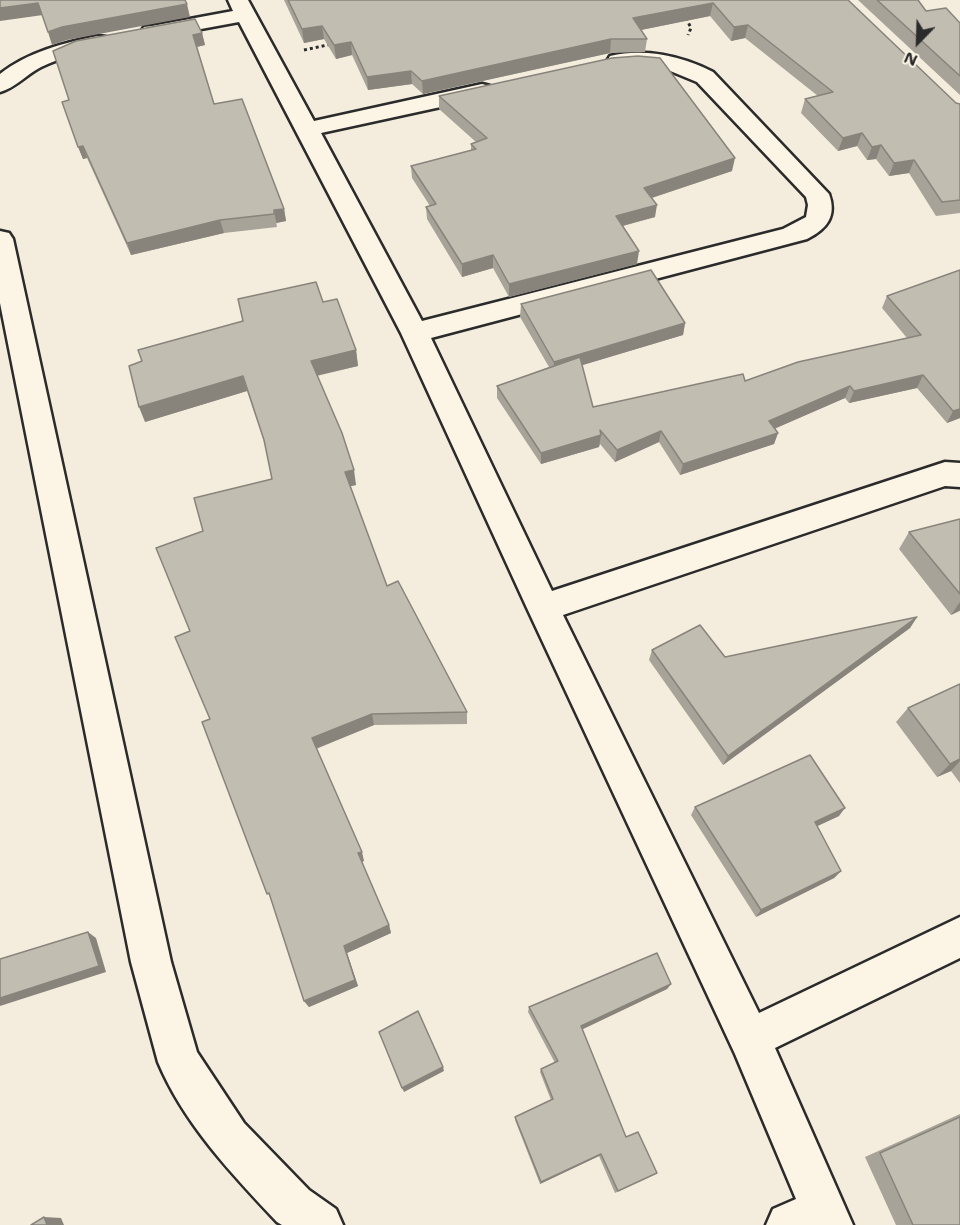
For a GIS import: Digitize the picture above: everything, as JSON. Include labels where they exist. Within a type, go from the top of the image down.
[{"type":"street","points":[[0,86],[27,65],[75,47],[125,37],[241,7],[415,333],[543,608],[750,1040],[814,1220]]},
{"type":"street","points":[[415,333],[767,240],[787,237],[813,224],[820,214],[822,204],[817,194],[705,77],[691,69],[654,58],[598,65]]},
{"type":"street","points":[[308,129],[505,86]]},
{"type":"street","points":[[0,239],[151,962],[179,1062],[229,1138],[293,1206],[320,1225]]},
{"type":"street","points":[[543,608],[945,474],[960,475]]},
{"type":"street","points":[[750,1040],[960,937]]},
{"type":"path","points":[[268,59],[333,44]]},
{"type":"building","points":[[0,0],[185,0],[187,4],[62,27],[48,32],[38,3],[0,8]]},
{"type":"building","points":[[288,0],[848,0],[956,103],[960,104],[960,200],[942,202],[914,160],[894,163],[881,145],[872,147],[862,133],[843,138],[805,99],[833,92],[748,25],[734,27],[713,3],[633,18],[647,39],[611,39],[422,81],[411,71],[367,77],[351,42],[334,45],[322,26],[302,29]]},
{"type":"building","points":[[877,0],[918,0],[926,11],[946,8],[960,23],[960,76]]},
{"type":"building","points":[[195,19],[202,33],[193,35],[214,104],[242,99],[284,209],[274,210],[274,214],[220,220],[127,243],[83,146],[78,147],[62,102],[69,100],[53,51],[76,41]]},
{"type":"building","points":[[638,56],[660,58],[735,158],[644,188],[657,205],[616,216],[639,251],[509,284],[493,255],[462,264],[426,207],[436,204],[411,166],[476,149],[471,144],[487,138],[439,96],[612,58]]},
{"type":"building","points":[[651,270],[685,323],[554,362],[521,304]]},
{"type":"building","points":[[960,270],[960,409],[953,411],[923,375],[854,391],[850,386],[769,421],[778,433],[683,464],[661,431],[617,450],[600,430],[601,435],[541,453],[497,386],[580,357],[593,407],[743,374],[745,381],[798,362],[921,335],[887,296]]},
{"type":"building","points":[[316,282],[323,302],[337,299],[356,350],[311,361],[342,433],[354,470],[345,472],[387,586],[398,581],[467,712],[372,714],[312,738],[362,852],[358,853],[389,925],[344,946],[355,980],[304,1001],[269,893],[267,894],[202,722],[210,719],[175,637],[190,631],[156,548],[203,531],[194,498],[272,479],[264,440],[243,376],[139,407],[129,366],[142,361],[138,350],[243,321],[238,299]]},
{"type":"building","points":[[960,519],[960,594],[909,532]]},
{"type":"building","points":[[917,617],[728,756],[652,650],[700,625],[725,657]]},
{"type":"building","points":[[960,684],[960,759],[950,764],[908,708]]},
{"type":"building","points":[[810,755],[845,808],[815,822],[841,871],[761,910],[695,807]]},
{"type":"building","points":[[88,932],[99,966],[0,998],[0,959]]},
{"type":"building","points":[[657,953],[671,984],[581,1026],[626,1137],[638,1132],[657,1173],[618,1191],[601,1154],[541,1182],[515,1117],[553,1099],[541,1069],[558,1061],[529,1007]]},
{"type":"building","points":[[418,1011],[443,1067],[402,1088],[379,1032]]},
{"type":"building","points":[[960,1117],[960,1225],[913,1225],[880,1153]]},
{"type":"building","points":[[44,1217],[47,1225],[31,1225]]}]
